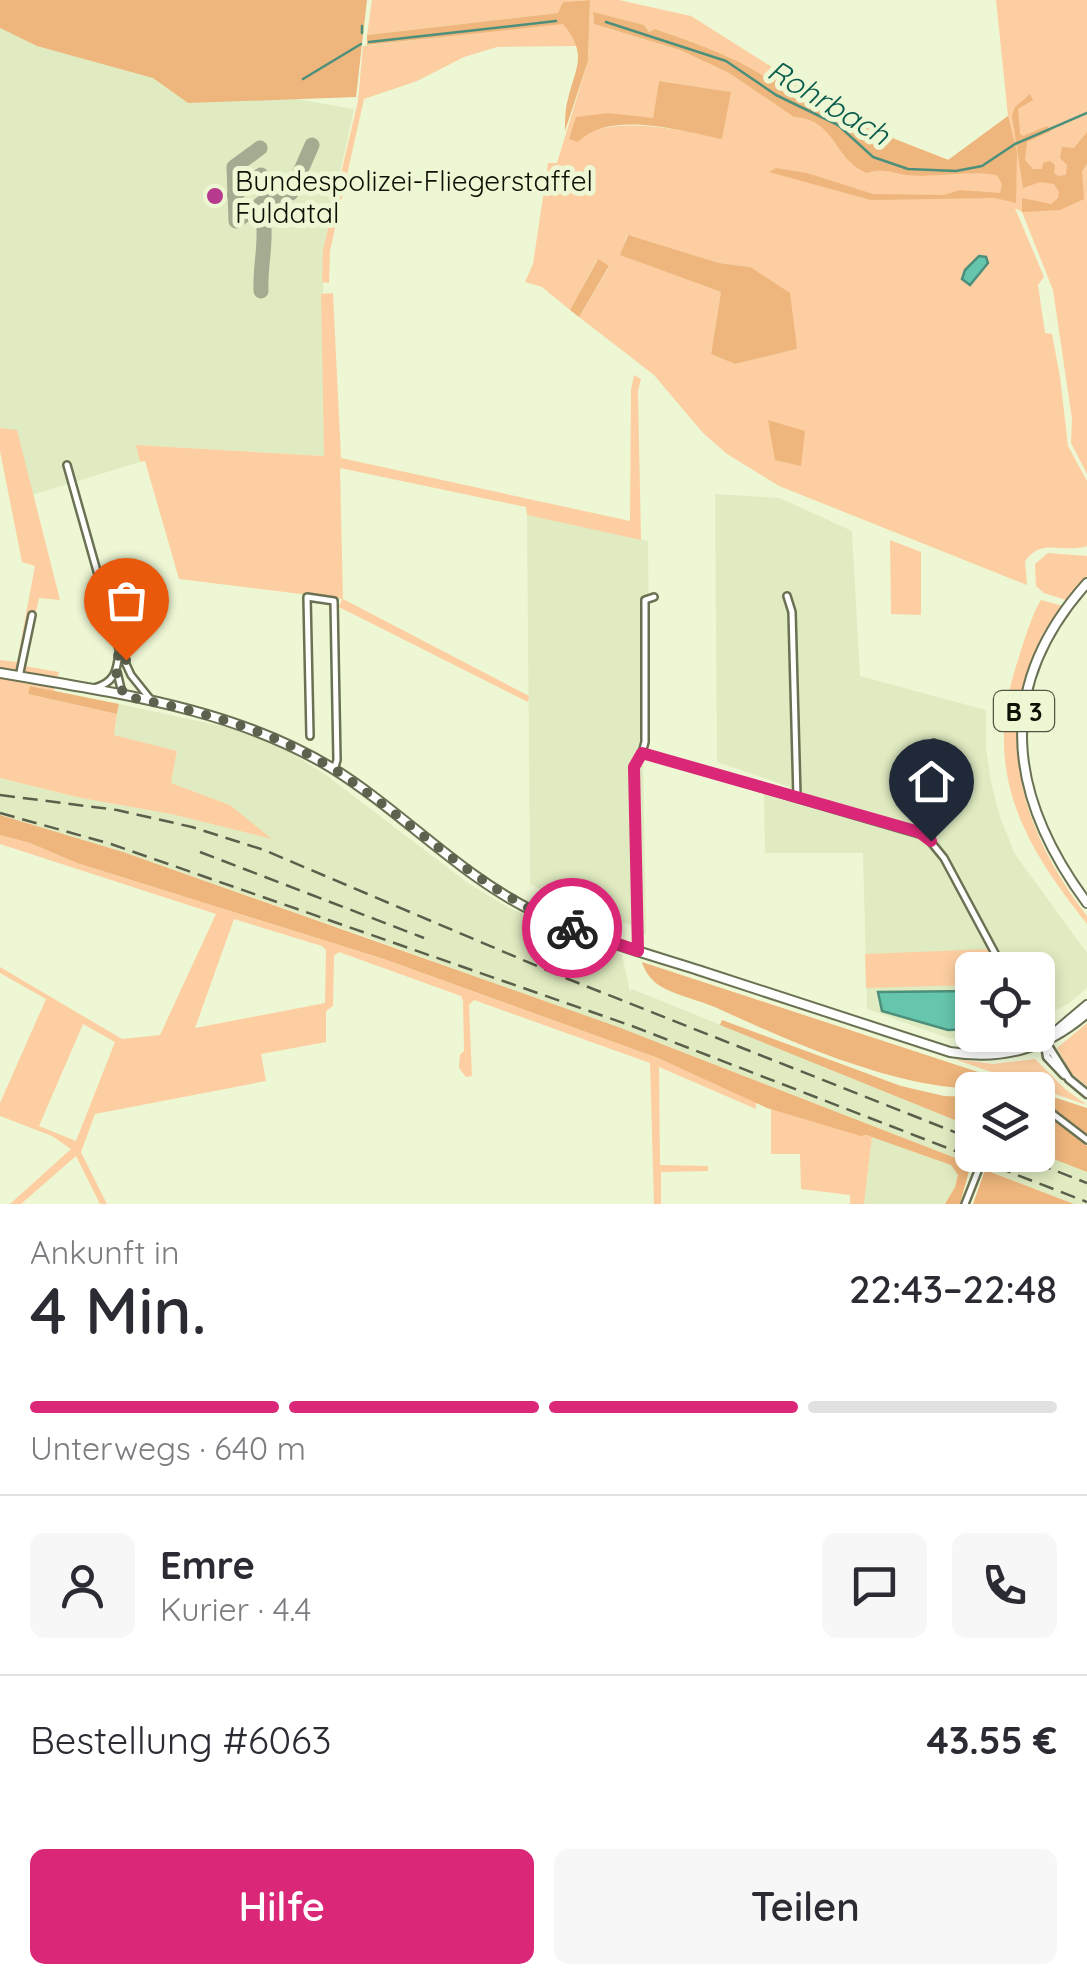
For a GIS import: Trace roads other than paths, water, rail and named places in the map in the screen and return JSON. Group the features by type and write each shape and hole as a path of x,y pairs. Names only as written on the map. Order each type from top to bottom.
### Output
{"main road":[{"name":"B 3","path":"1087,583 1065,608 1037,659 1022,736 1026,778 1036,816 1052,852 1087,903"},
{"path":"0,673 232,721 334,770 494,890 567,926 950,1052 981,1056 1014,1052"},
{"path":"1055,1032 1087,1005"},
{"path":"1055,1037 1087,1013"}],"street":[{"path":"67,466 119,650 153,702"},
{"path":"786,596 792,612 796,797"},
{"path":"638,951 634,767 646,742 645,600 654,597"},
{"path":"310,736 306,598 334,600 334,770"},
{"path":"19,676 32,615"},
{"path":"119,650 116,672 124,696"},
{"path":"88,690 109,682 116,672"},
{"path":"124,696 132,674"},
{"path":"931,841 934,744"},
{"path":"642,753 919,832 944,858 994,952"},
{"path":"1052,1052 1070,1079 1087,1094"},
{"path":"1055,1116 1087,1140"},
{"path":"965,1204 978,1172"}],"water":[{"path":"979,256 986,257 988,263 970,285 962,279"},
{"path":"955,991 955,1030 882,1011 878,992"}],"waterway":[{"path":"369,42 556,21"},
{"name":"Rohrbach","path":"606,22 726,61 776,95 838,125 873,157 908,169 956,171 982,166 1015,144 1087,113"},
{"path":"362,26 362,33"},
{"path":"303,79 361,44"}],"railway":[{"path":"0,795 117,810 192,827 264,850 563,977 955,1132"},
{"path":"0,813 111,844 632,1026 1087,1202"},
{"path":"200,852 424,938"},
{"path":"1055,1171 1087,1183"}],"place":[{"name":"Bundespolizei-Fliegerstaffel Fuldatal","path":"215,196"}]}
